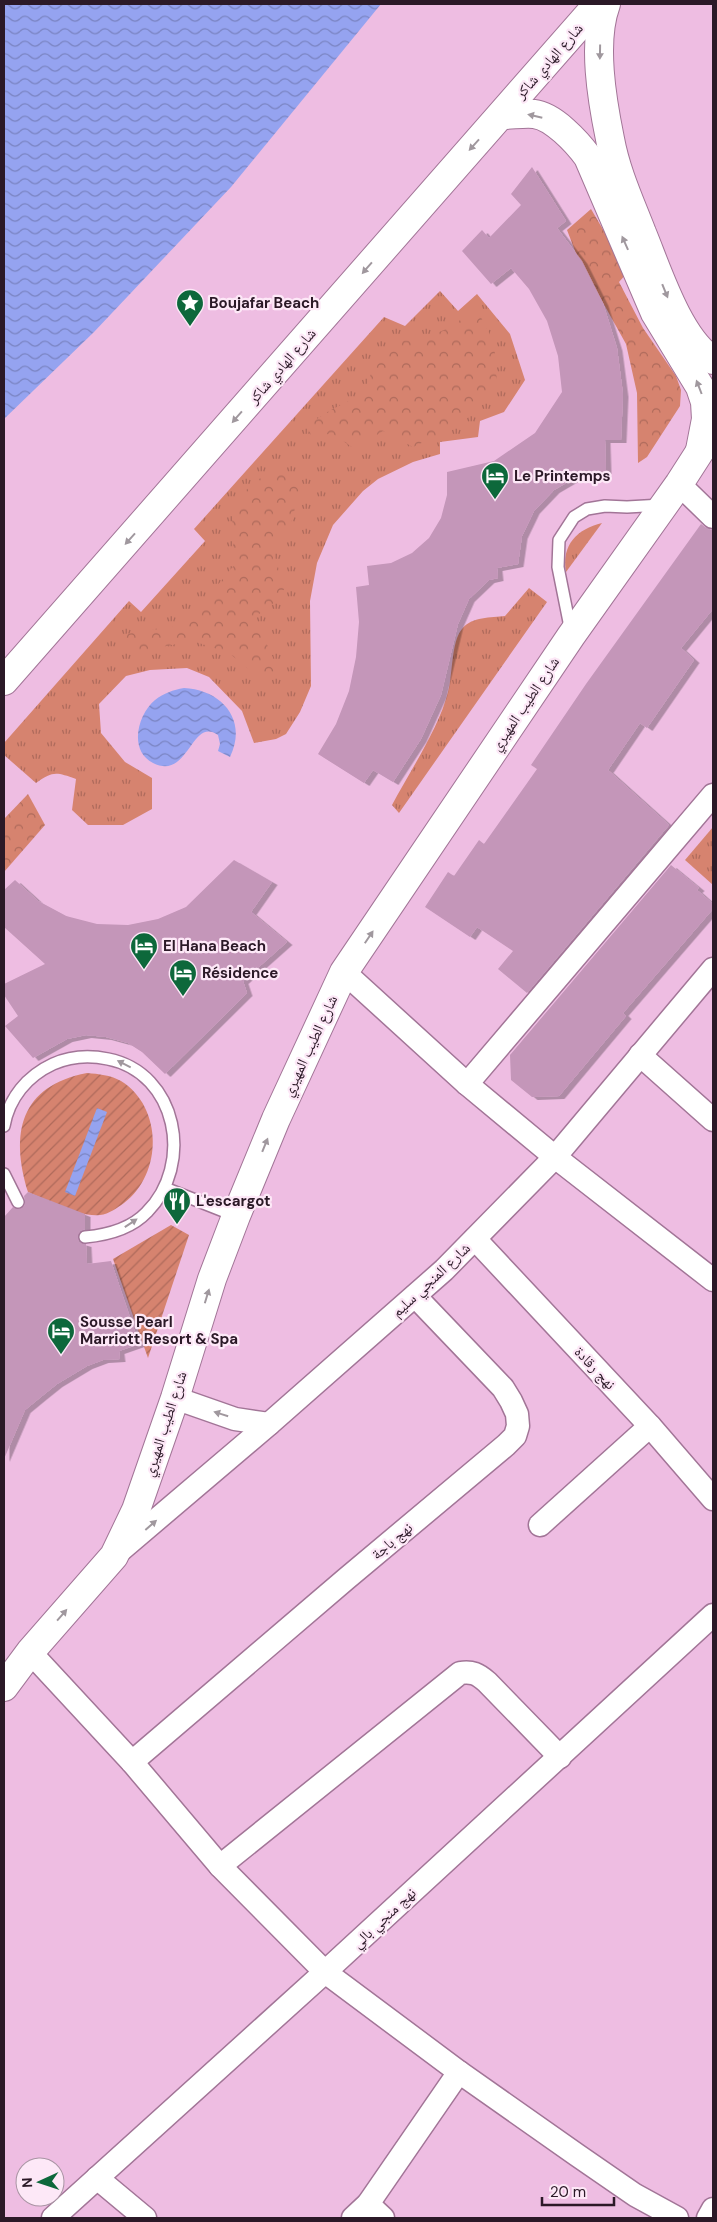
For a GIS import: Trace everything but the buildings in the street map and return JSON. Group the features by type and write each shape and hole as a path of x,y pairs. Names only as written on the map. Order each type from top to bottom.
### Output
{"main road":[{"name":"شارع الهادي شاكر","path":"4,681 598,4"},
{"path":"606,4 600,30 600,62 610,140 621,180 670,301 699,348 705,356 713,360"},
{"path":"502,115 535,114 553,123 575,140 588,157 655,313 700,387 705,402 707,441"},
{"name":"شارع الطيب المهيري","path":"4,1687 30,1652 114,1556 136,1510 175,1398 212,1279 236,1216 276,1119 344,972 571,636 707,441"},
{"path":"4,1664 30,1652"}],"street":[{"path":"671,494 713,517"},
{"path":"467,1084 713,795"},
{"name":"شارع المنجي سليم","path":"114,1556 415,1296 475,1239 555,1157 713,969"},
{"path":"344,972 467,1084 555,1157 713,1280"},
{"path":"640,1055 713,1120"},
{"name":"نهج رقادة","path":"475,1239 650,1426 713,1499"},
{"name":"نهج باجة","path":"132,1762 346,1579 506,1446 515,1436 518,1426 517,1414 503,1388 415,1296"},
{"path":"175,1398 236,1419 269,1424"},
{"path":"540,1525 650,1426"},
{"name":"نهج منجي بالي","path":"53,2218 325,1972 713,1615"},
{"path":"30,1652 132,1762 220,1866 325,1972 459,2072 628,2190 677,2218"},
{"path":"220,1866 460,1673 470,1671 479,1675 560,1757"},
{"path":"368,2214 459,2072"},
{"path":"97,2178 145,2218"},
{"path":"708,2218 713,2209"}],"lane":[{"path":"571,636 558,567 559,540 574,517 587,509 605,506 627,507 671,494"},
{"path":"4,1126 6,1112 20,1088 40,1070 65,1058 92,1056 119,1061 143,1074 161,1095 172,1120 175,1147 170,1174 165,1188 147,1213 123,1229 101,1236 85,1237"},
{"path":"4,1174 18,1202"},
{"path":"165,1188 236,1216"}],"green space":[{"path":"591,209 628,272 619,282 643,328 676,376 681,390 680,406 647,457 638,463 637,393 626,344 577,256 567,230"},
{"path":"440,291 458,311 477,294 510,334 525,380 504,412 480,421 478,437 440,442 440,454 413,462 378,479 363,491 333,525 317,563 310,601 311,686 300,712 286,734 276,739 254,743 242,711 209,677 187,668 150,670 126,676 99,704 101,733 125,762 152,778 152,809 123,825 88,825 72,810 76,779 55,774 47,776 36,783 4,755 4,743 129,601 141,612 205,541 194,529 384,317 405,326"},
{"path":"477,310 494,342 497,383 479,407 460,425 413,447 383,431 355,449 331,433 313,439 306,426 329,411 364,393 374,365 391,340 417,341 444,330"},
{"path":"269,471 294,472 300,488 290,528 272,549 285,588 272,605 252,619 265,640 281,676 258,677 229,653 193,641 140,651 125,646 126,634 185,625 235,564 232,517 247,489"},
{"path":"602,523 566,572 566,554 573,540 585,529"},
{"path":"529,588 547,602 399,813 392,805 431,735 444,706 450,685 454,650 458,635 471,622 482,618 505,616"},
{"path":"28,794 45,825 4,872 4,819"},
{"path":"713,827 713,885 685,860"},
{"path":"87,1073 117,1079 135,1093 145,1107 151,1123 153,1141 151,1159 146,1175 137,1190 119,1207 100,1215 82,1214 28,1192 20,1150 21,1132 26,1115 34,1101 47,1089 64,1079"},
{"path":"171,1225 189,1235 148,1358 113,1259"}],"water":[{"path":"4,4 381,4 231,187 94,332 4,419"},
{"path":"184,688 210,694 228,709 236,731 235,743 230,757 218,751 220,744 218,735 209,731 195,740 175,764 165,766 153,763 140,750 138,732 140,723 149,706 169,692"},
{"path":"97,1108 107,1112 75,1196 65,1192"}],"place":[{"name":"Boujafar Beach","path":"190,327"},
{"name":"Le Printemps","path":"495,500"},
{"name":"El Hana Beach","path":"144,970"},
{"name":"Résidence","path":"183,997"},
{"name":"L'escargot","path":"177,1225"},
{"name":"Sousse Pearl Marriott Resort & Spa","path":"61,1355"}]}
